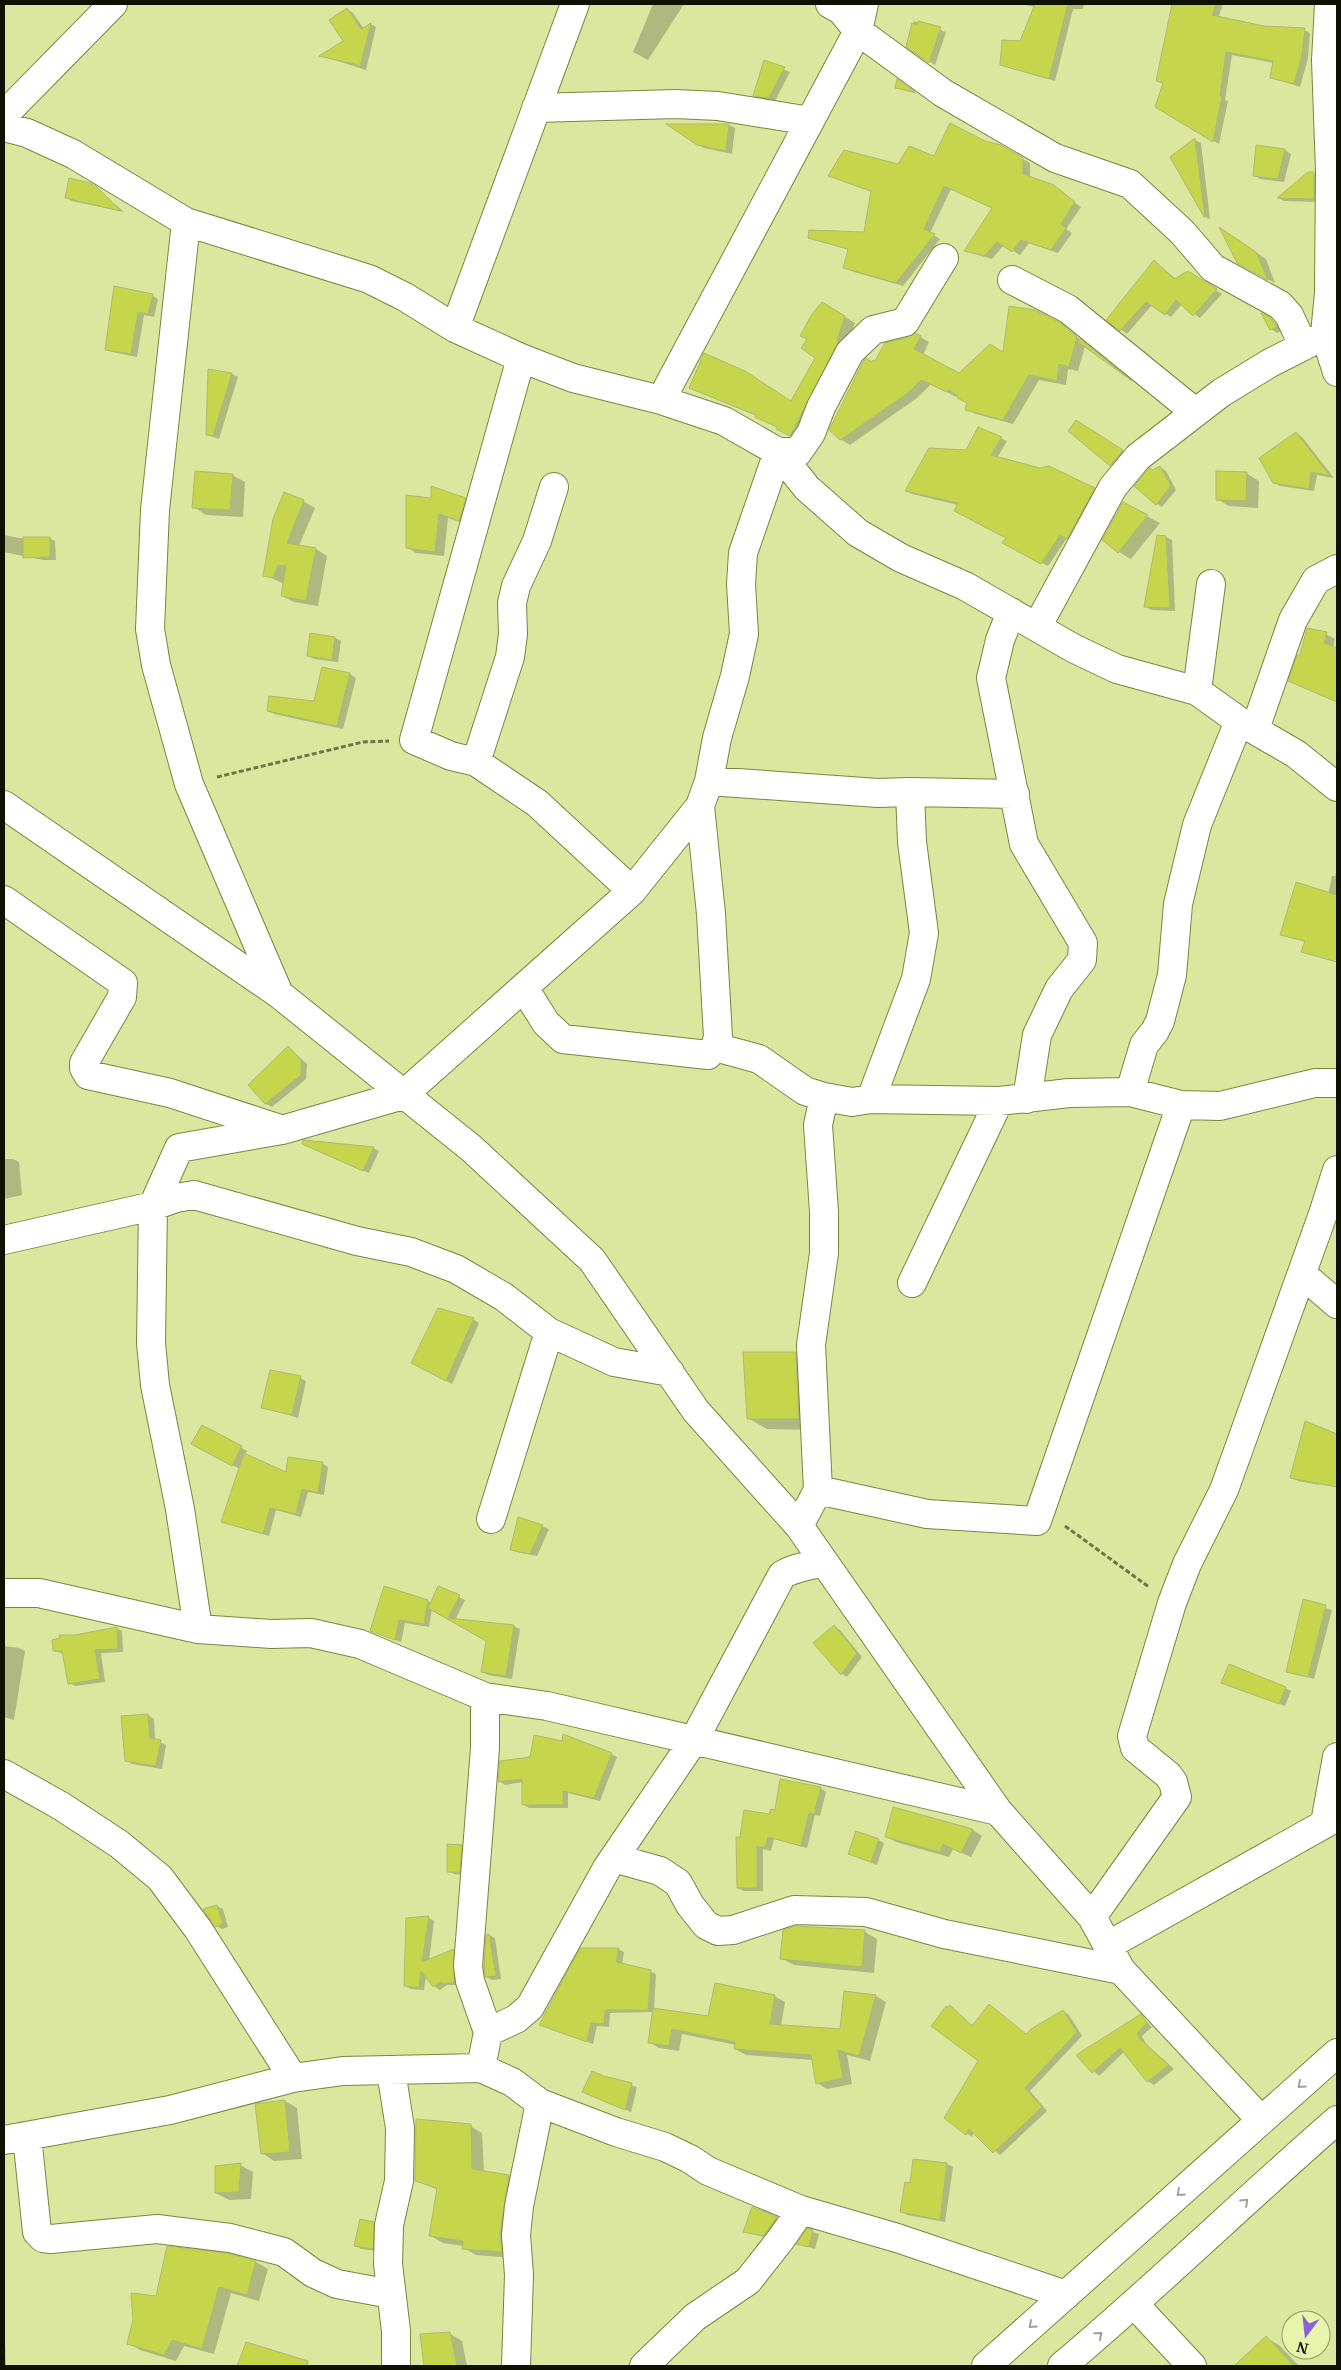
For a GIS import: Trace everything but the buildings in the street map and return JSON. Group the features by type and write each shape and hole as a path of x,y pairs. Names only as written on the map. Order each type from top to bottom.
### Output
{"street":[{"path":"4,115 113,4"},
{"path":"455,328 575,4"},
{"path":"830,4 840,10 858,31 943,93 1055,158 1130,184 1182,232 1213,268 1280,305 1289,315 1322,336"},
{"path":"660,400 858,31 864,4"},
{"path":"1329,4 1326,60 1330,171 1329,293 1322,336 1337,372"},
{"path":"536,108 701,106 810,121"},
{"path":"4,126 27,133 73,154 186,222 369,279 405,297 455,328 521,358 573,378 660,400 724,421 778,452 807,488 858,533 901,558 965,586 1073,648 1117,669 1197,691 1247,725 1296,754 1337,787"},
{"path":"186,222 155,510 150,629 156,665 189,784 279,994"},
{"path":"778,452 798,452 811,433 821,407 850,352 873,330 905,322 944,258"},
{"path":"1012,280 1068,309 1195,412"},
{"path":"1037,626 1113,487 1138,457 1221,393 1322,336"},
{"path":"521,358 414,740 451,756 476,762 538,803 632,891"},
{"path":"524,988 546,1023 563,1038 708,1055 715,1047 718,1037 704,794 744,634 741,584 743,553 778,452"},
{"path":"476,762 510,657 513,634 512,603 516,586 537,541 554,486"},
{"path":"1130,1092 1144,1045 1155,1032 1160,1021 1172,975 1178,904 1197,825 1247,725 1293,620 1316,580 1337,569"},
{"path":"1197,691 1211,584"},
{"path":"1012,612 1000,640 991,678 1024,844 1083,943 1082,960 1059,990 1037,1035 1027,1099"},
{"path":"704,794 910,792 1015,794"},
{"path":"871,1099 916,979 924,933 912,842 910,792"},
{"path":"198,1629 180,1509 155,1385 151,1343 150,1297 153,1206 179,1148 282,1130 403,1094 632,891 704,794"},
{"path":"4,805 279,994 471,1148 592,1260 696,1411 799,1526 998,1812 1092,1917 1106,1946 1121,1970 1261,2120"},
{"path":"4,900 123,983 122,997 84,1062 84,1068 88,1075 170,1093 282,1130"},
{"path":"715,1047 760,1059 805,1091 824,1097 852,1102 871,1099 999,1101 1069,1093 1130,1092 1181,1105 1220,1106 1315,1083 1337,1083"},
{"path":"799,1526 818,1490 811,1345 824,1252 824,1212 818,1125 824,1097"},
{"path":"912,1283 999,1101"},
{"path":"818,1490 927,1514 1037,1521 1181,1105"},
{"path":"1092,1917 1176,1797 1173,1782 1168,1775 1135,1748 1132,1736 1172,1603 1188,1564 1224,1490 1302,1274 1337,1170"},
{"path":"4,1240 194,1195 356,1241 412,1252 456,1269 504,1297 549,1332 614,1362 670,1372"},
{"path":"1302,1274 1337,1304"},
{"path":"491,1519 549,1332"},
{"path":"488,2032 516,2019 530,2007 614,1858 694,1740 782,1574 793,1568 824,1562"},
{"path":"4,1593 39,1593 198,1629 271,1634 311,1633 360,1644 486,1697 547,1706 998,1812"},
{"path":"481,2068 488,2032 470,1981 468,1966 485,1748 486,1697"},
{"path":"1106,1946 1331,1820 1337,1757"},
{"path":"4,1774 61,1806 119,1844 160,1878 198,1929 293,2078"},
{"path":"614,1858 660,1871 678,1883 690,1905 706,1925 718,1930 732,1930 794,1910 866,1912 944,1934 1121,1970"},
{"path":"986,2366 1337,2053"},
{"path":"392,2294 338,2284 313,2273 284,2252 230,2238 157,2229 43,2238 37,2232 15,2138 170,2110 293,2078 342,2071 481,2068 512,2082 540,2103 616,2132 665,2147 690,2159 708,2171 801,2210 897,2238 1066,2295"},
{"path":"391,2071 400,2128 399,2181 389,2225 388,2264 396,2331 396,2366"},
{"path":"516,2366 519,2275 516,2235 519,2206 540,2103"},
{"path":"1062,2366 1135,2305 1268,2180 1337,2120"},
{"path":"644,2366 694,2317 748,2281 782,2239 801,2210"},
{"path":"1135,2305 1192,2366"}],"path":[{"path":"189,784 363,742 414,740"},
{"path":"1037,1521 1062,1524 1172,1603"}]}
